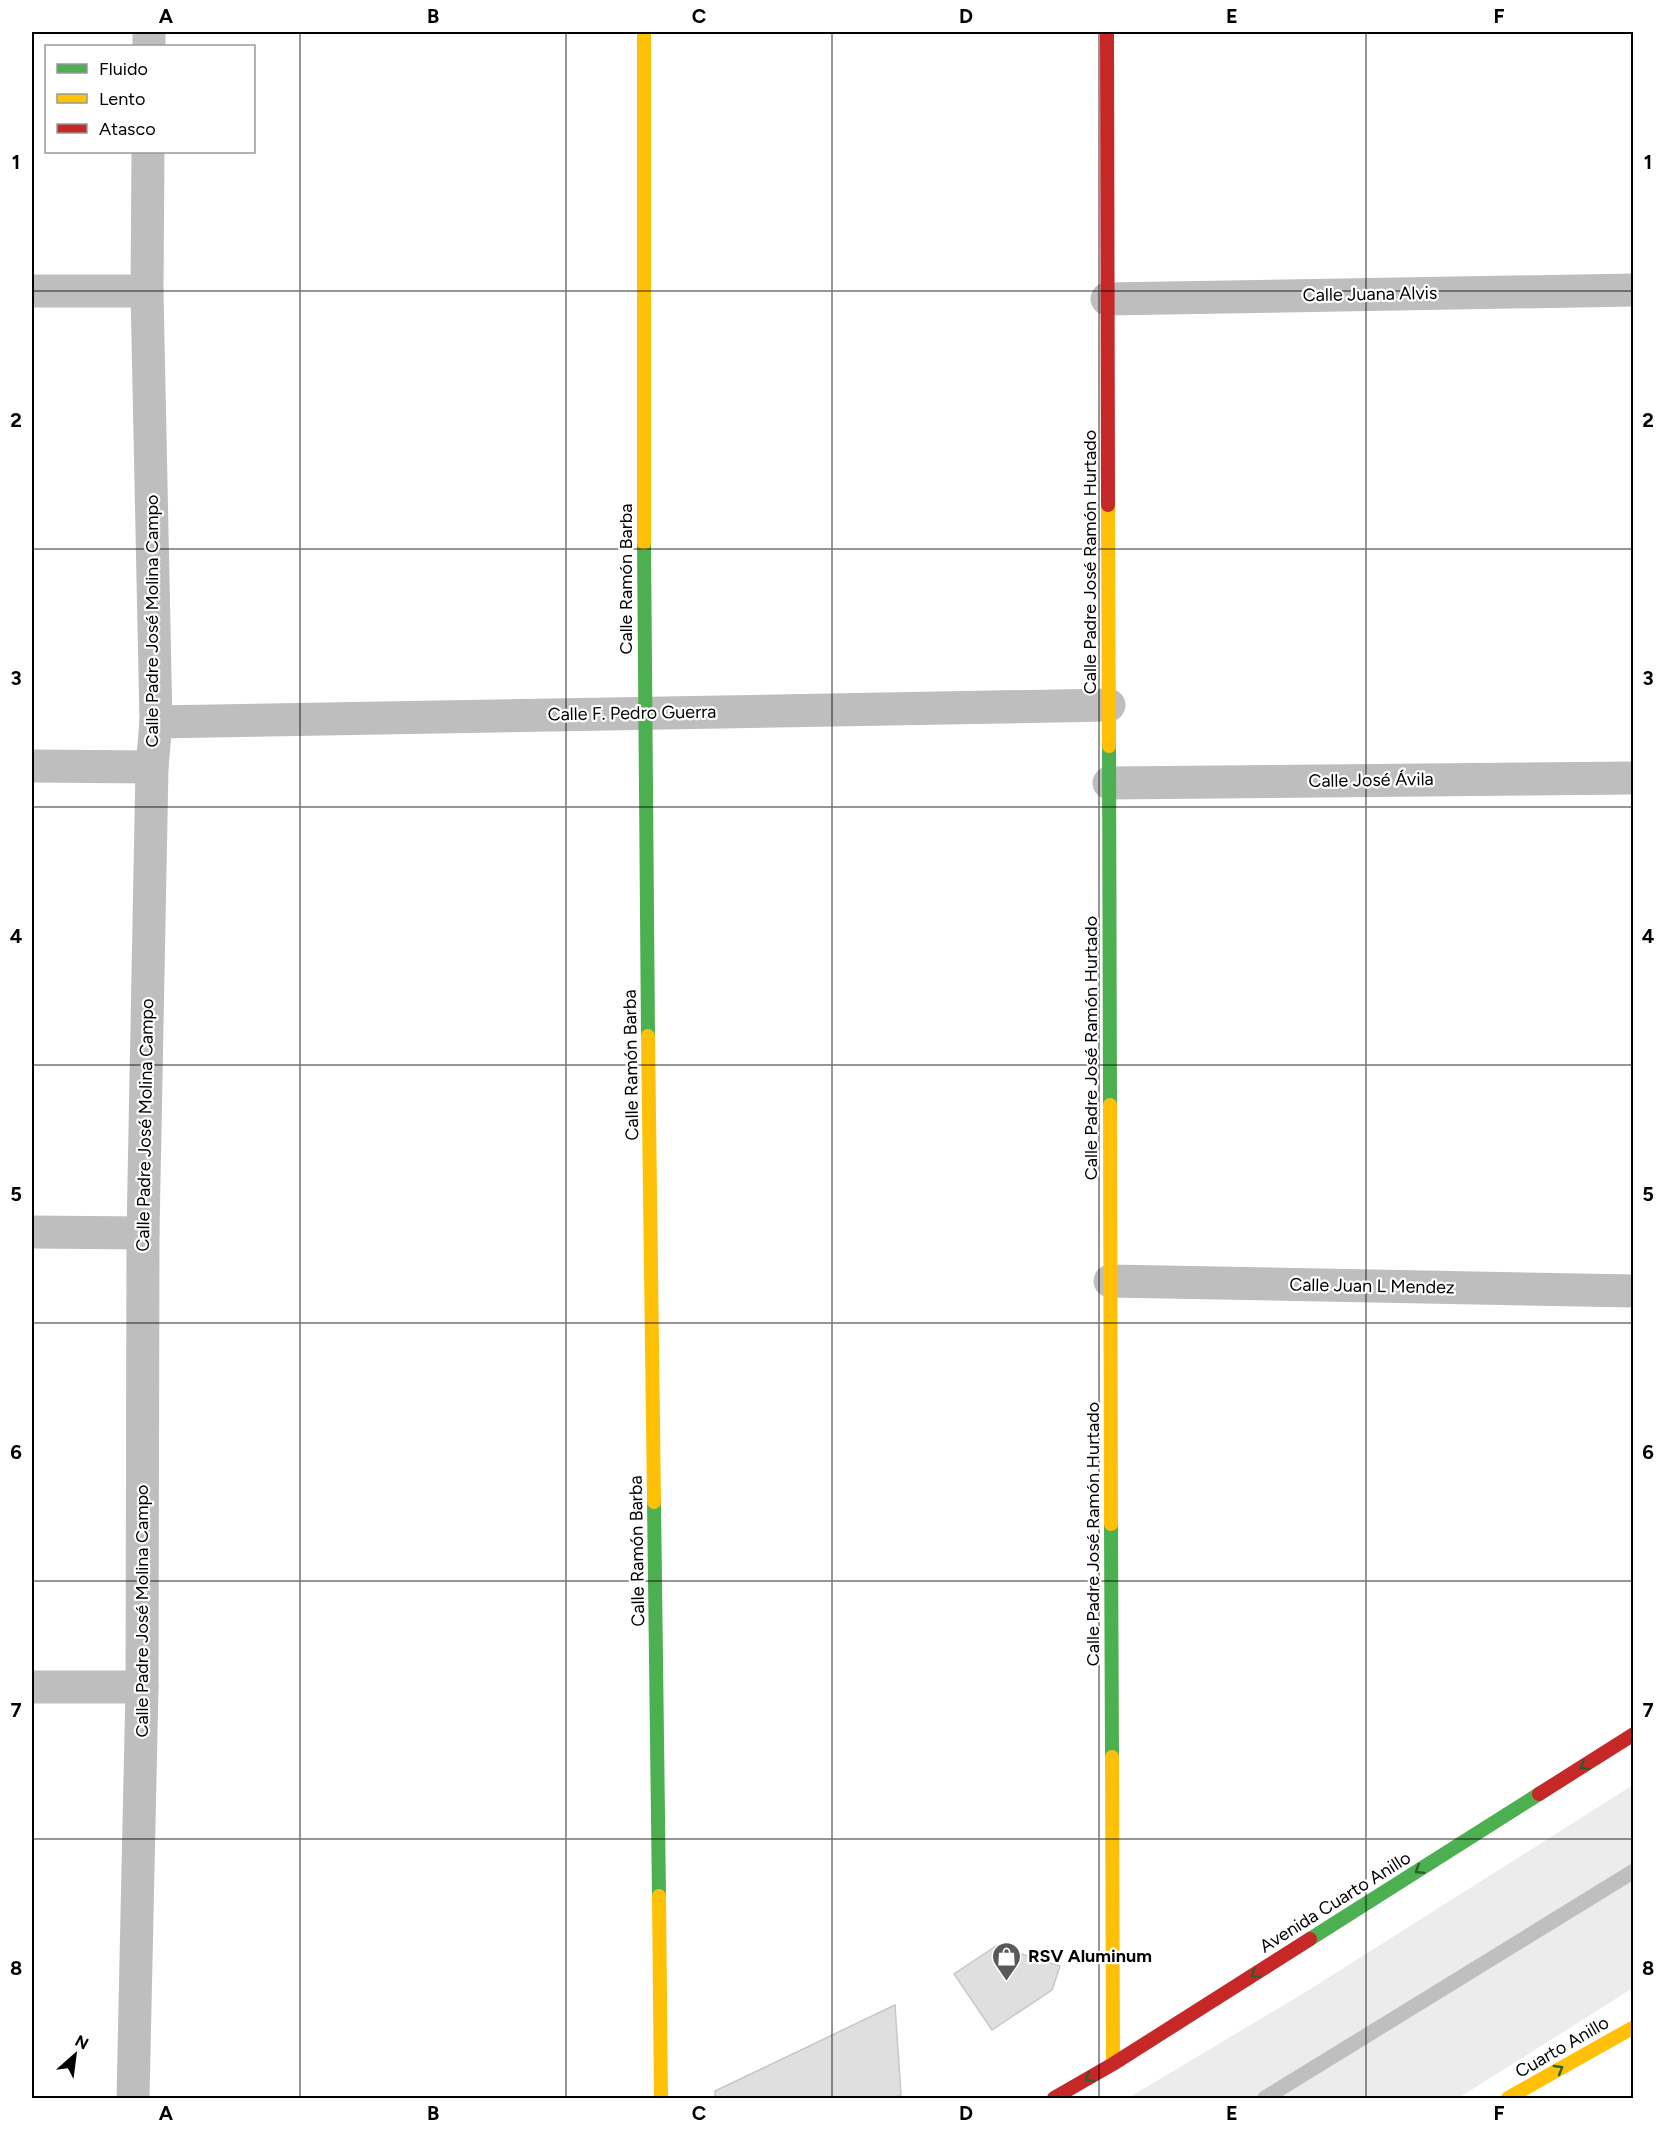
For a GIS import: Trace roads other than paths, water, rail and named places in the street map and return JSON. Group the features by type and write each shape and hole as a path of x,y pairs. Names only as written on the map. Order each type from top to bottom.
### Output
{"main road":[{"name":"Calle Ramón Barba","path":"644,32 644,712 661,2098"},
{"name":"Calle Padre José Ramón Hurtado","path":"1107,32 1113,2064"},
{"name":"Avenida Cuarto Anillo","path":"1054,2098 1113,2064 1634,1734"},
{"name":"Cuarto Anillo","path":"1508,2098 1634,2027"}],"street":[{"name":"Calle Padre José Molina Campo","path":"133,2098 142,1688 143,1233 152,766 156,722 147,291 148,153"},
{"name":"Calle Juana Alvis","path":"1107,299 1634,290"},
{"path":"32,291 147,291"},
{"name":"Calle F. Pedro Guerra","path":"156,722 1109,705"},
{"path":"32,766 152,766"},
{"name":"Calle José Ávila","path":"1109,783 1634,778"},
{"path":"32,1232 143,1233"},
{"name":"Calle Juan L Mendez","path":"1110,1281 1634,1291"},
{"path":"32,1687 142,1688"}],"waterway":[{"path":"1265,2098 1634,1871"}],"place":[{"name":"RSV Aluminum","path":"1007,1982"}]}
